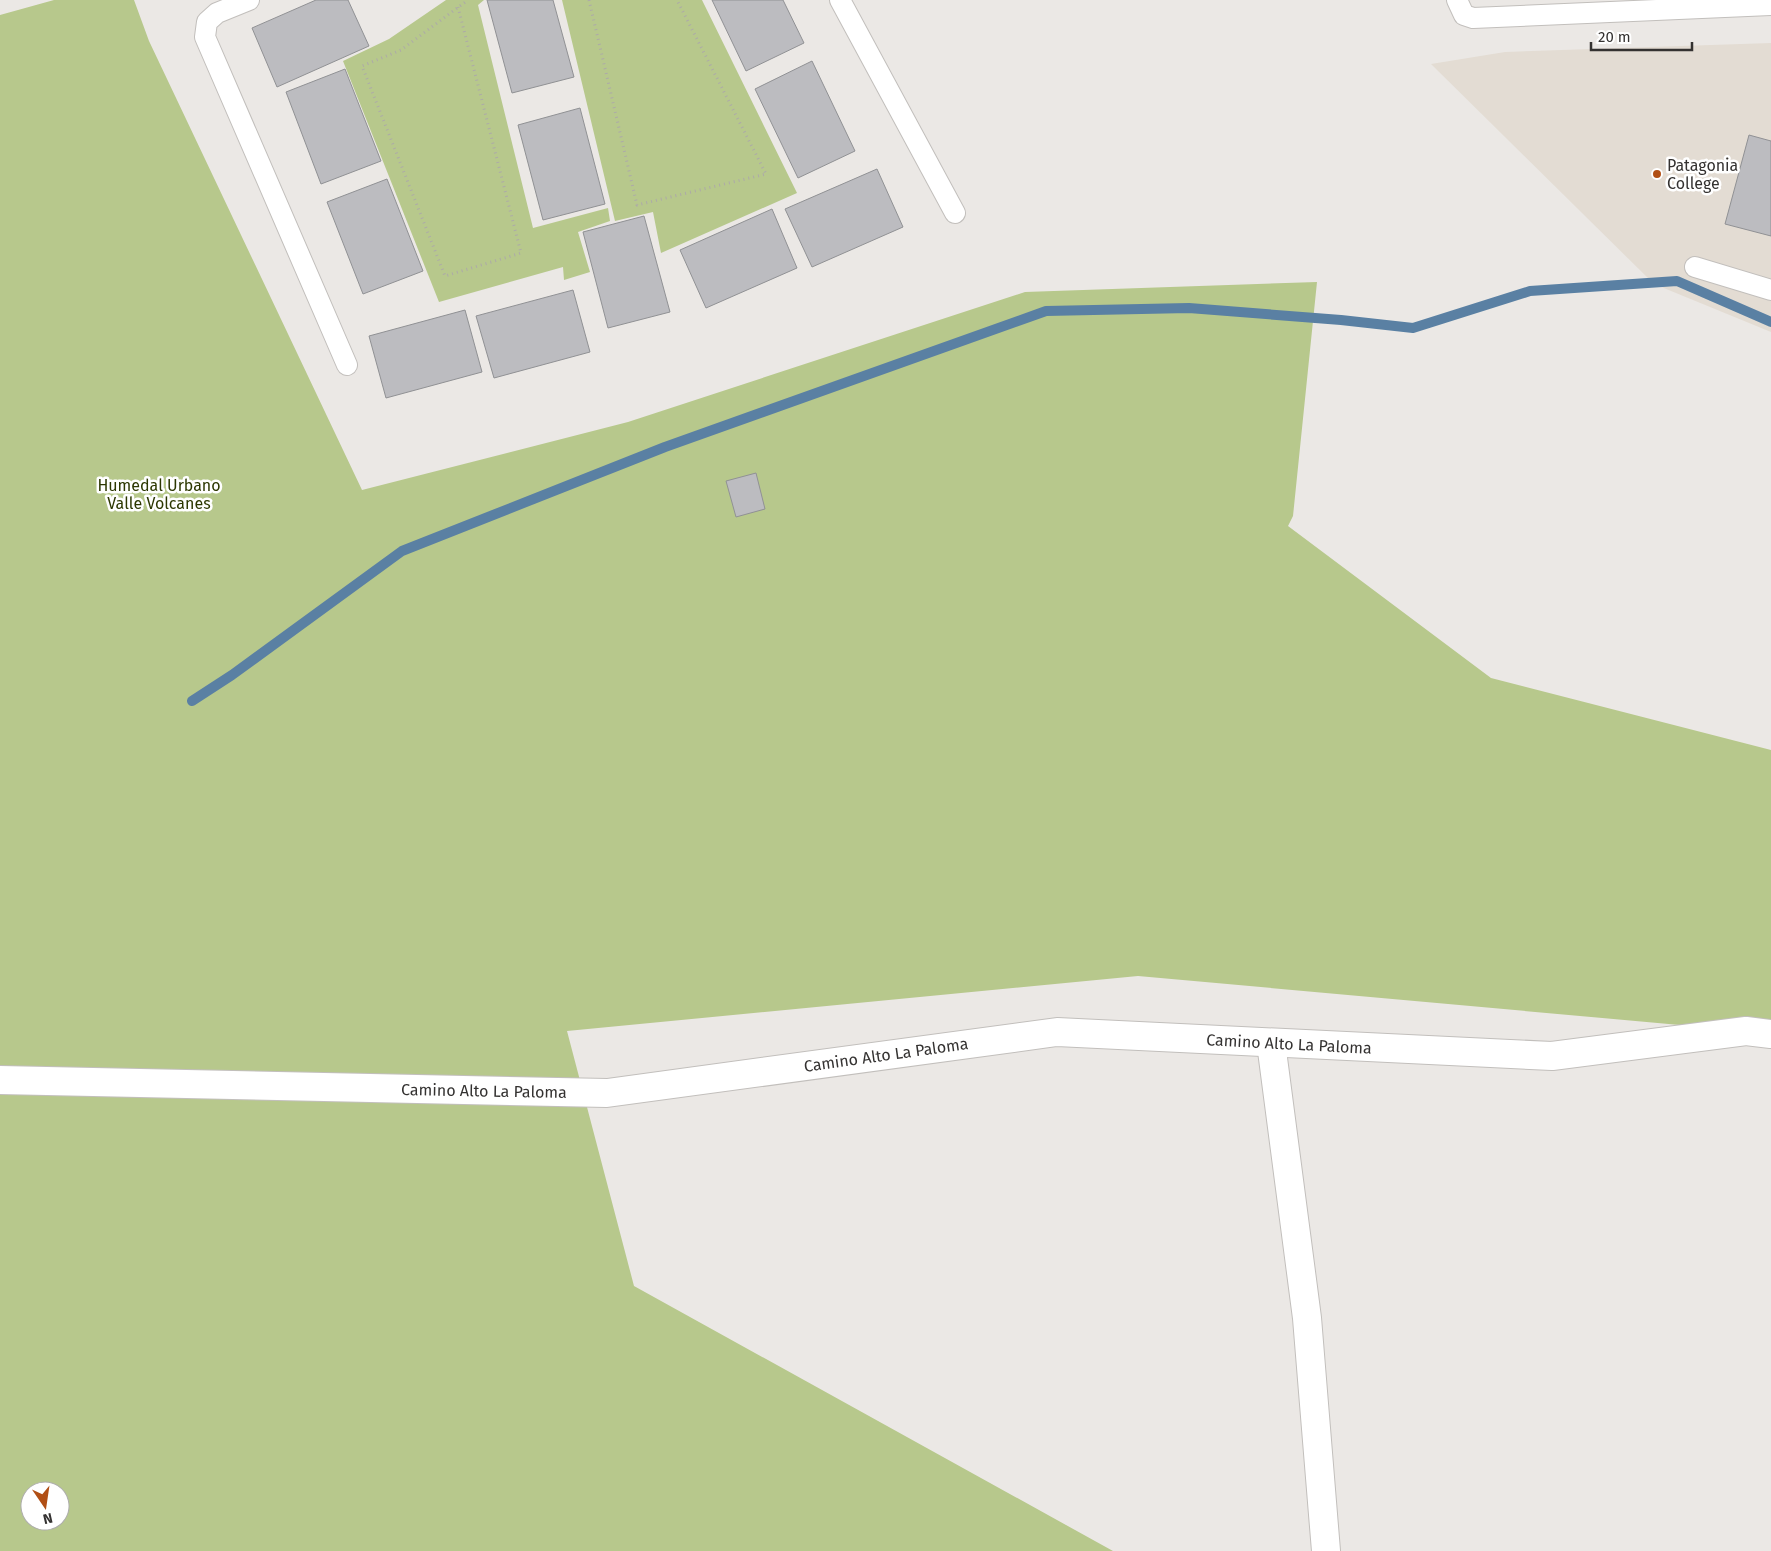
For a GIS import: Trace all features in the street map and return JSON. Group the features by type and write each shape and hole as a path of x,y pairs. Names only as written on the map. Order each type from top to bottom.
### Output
{"street":[{"name":"Camino Alto La Paloma","path":"0,1080 606,1093 1057,1032 1552,1056 1746,1031 1771,1034"},
{"path":"1271,1043 1307,1318 1326,1551"}],"lane":[{"path":"249,0 217,14 207,22 205,37 347,365"},
{"path":"840,0 955,213"},
{"path":"1457,0 1464,15 1473,18 1771,5"},
{"path":"1695,267 1771,290"}],"path":[{"path":"458,7 521,253 445,276 362,66 401,50 458,7 468,0"},
{"path":"590,0 637,205 766,174 677,0"}],"shaded area":[{"name":"Patagonia College","path":"1771,43 1771,332 1654,284 1431,64 1505,52"}],"green space":[{"name":"Humedal Urbano Valle Volcanes","path":"54,0 134,0 149,41 362,490 628,422 1025,292 1317,282 1293,516 1288,526 1491,678 1771,750 1771,1031 1746,1031 1138,976 567,1031 634,1286 1113,1551 0,1551 0,15"},
{"path":"446,0 484,0 478,5 533,228 608,208 610,221 578,232 590,272 564,280 563,267 439,302 343,61 389,39"},
{"path":"562,0 702,0 797,193 661,253 653,212 615,221"}],"building":[{"path":"316,0 348,0 369,46 277,87 252,28"},
{"path":"487,0 553,0 574,77 512,93"},
{"path":"712,0 783,0 804,43 746,71"},
{"path":"812,61 855,151 798,178 755,89"},
{"path":"345,69 381,161 321,184 286,92"},
{"path":"580,108 605,204 543,220 518,125"},
{"path":"1749,135 1771,141 1771,236 1725,224"},
{"path":"877,169 903,227 812,267 785,209"},
{"path":"387,179 423,271 363,294 327,202"},
{"path":"772,209 797,268 706,308 680,250"},
{"path":"644,216 670,312 608,328 583,232"},
{"path":"573,290 590,352 494,378 476,316"},
{"path":"465,310 482,372 386,398 369,336"},
{"path":"756,473 765,509 736,517 726,481"}],"waterway":[{"path":"192,701 232,675 402,551 665,447 1046,311 1189,308 1341,320 1413,328 1530,291 1677,281 1771,322"}],"place":[{"name":"Patagonia College","path":"1657,174"}]}
